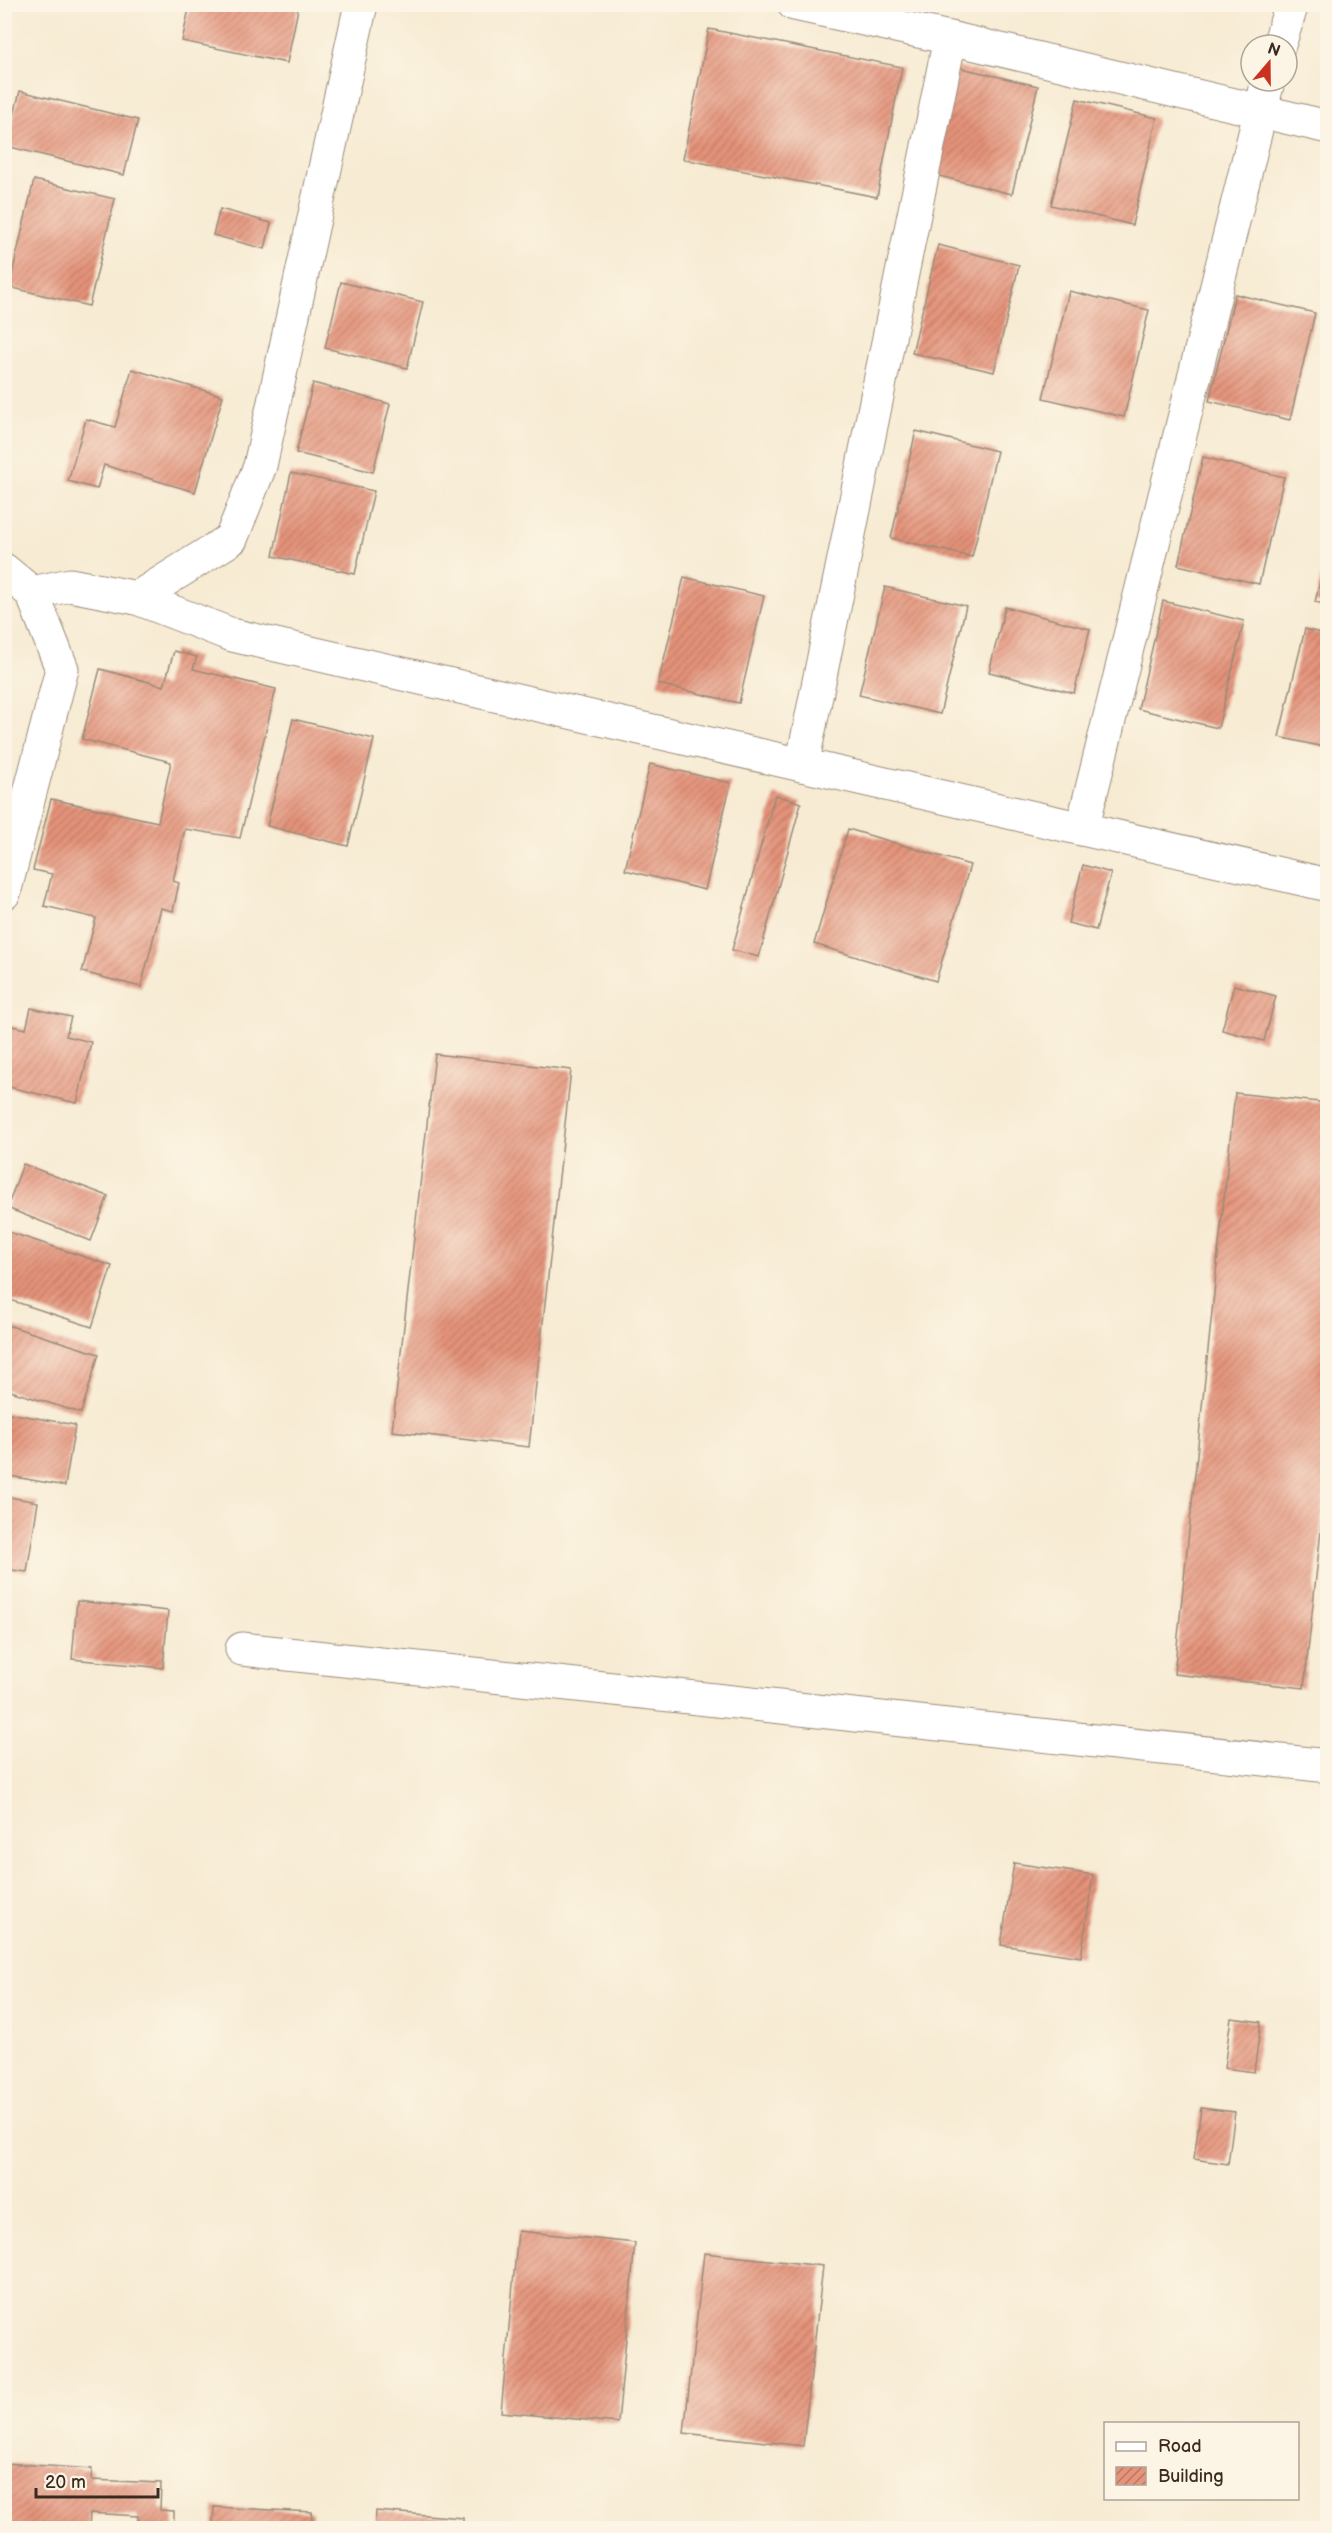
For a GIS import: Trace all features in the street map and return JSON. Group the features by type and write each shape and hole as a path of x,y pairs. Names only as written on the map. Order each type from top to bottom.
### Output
{"street":[{"path":"137,598 231,539 260,466 361,4"},
{"path":"794,4 950,38 1264,96 1328,127"},
{"path":"1283,33 1292,4"},
{"path":"802,765 950,38"},
{"path":"1082,828 1264,96"},
{"path":"4,570 32,593 63,669 4,893"},
{"path":"32,593 70,585 137,598 232,635 1328,885"},
{"path":"242,1649 1328,1766"}],"building":[{"path":"190,4 299,4 287,63 182,41"},
{"path":"709,29 902,67 877,197 683,159"},
{"path":"957,67 1038,86 1012,194 931,174"},
{"path":"20,91 138,120 124,175 6,146"},
{"path":"1077,99 1157,118 1132,225 1051,205"},
{"path":"34,180 115,199 89,306 9,287"},
{"path":"220,209 271,223 265,249 213,235"},
{"path":"938,245 1019,265 994,372 912,353"},
{"path":"341,282 423,302 407,368 325,348"},
{"path":"1069,291 1149,310 1124,417 1043,398"},
{"path":"1235,294 1315,313 1290,420 1209,401"},
{"path":"132,369 223,396 195,492 104,465 97,489 68,481 86,419 115,427"},
{"path":"313,383 390,404 373,472 296,453"},
{"path":"916,431 997,451 972,557 891,538"},
{"path":"1203,457 1284,477 1259,584 1178,565"},
{"path":"291,473 374,491 355,574 273,556"},
{"path":"1328,553 1328,605 1315,602"},
{"path":"684,577 764,596 739,703 658,684"},
{"path":"885,587 966,606 940,714 859,695"},
{"path":"1163,601 1244,621 1218,728 1138,709"},
{"path":"1005,607 1090,629 1074,693 989,672"},
{"path":"1305,629 1328,635 1328,748 1279,737"},
{"path":"174,651 197,657 193,669 276,689 240,838 185,829 173,881 179,883 173,911 161,908 141,987 82,972 96,918 44,906 52,874 33,870 51,799 158,822 171,762 82,739 100,669 164,686"},
{"path":"293,719 374,739 348,846 267,826"},
{"path":"650,764 731,783 705,890 625,870"},
{"path":"775,795 801,803 759,957 732,950"},
{"path":"848,829 970,865 936,981 814,944"},
{"path":"1083,865 1111,873 1096,930 1068,923"},
{"path":"1234,985 1276,996 1264,1041 1222,1030"},
{"path":"31,1008 71,1017 66,1036 91,1042 77,1103 4,1086 4,1024 26,1029"},
{"path":"435,1054 571,1070 529,1447 392,1431"},
{"path":"1235,1093 1328,1103 1328,1465 1304,1688 1174,1674"},
{"path":"23,1164 108,1196 91,1241 7,1208"},
{"path":"6,1231 112,1266 92,1327 4,1298"},
{"path":"4,1324 99,1354 81,1413 4,1389"},
{"path":"4,1412 75,1425 65,1486 4,1475"},
{"path":"4,1496 38,1502 27,1572 4,1569"},
{"path":"77,1601 168,1611 163,1668 72,1659"},
{"path":"1014,1863 1093,1875 1081,1957 1001,1945"},
{"path":"1231,2018 1261,2022 1254,2072 1224,2068"},
{"path":"1201,2108 1235,2112 1228,2164 1194,2159"},
{"path":"518,2231 635,2243 618,2423 501,2412"},
{"path":"704,2253 823,2266 803,2446 684,2433"},
{"path":"4,2463 92,2469 91,2480 161,2483 160,2510 174,2511 174,2528 138,2528 138,2516 90,2513 89,2528 4,2526"},
{"path":"214,2507 312,2512 311,2528 213,2528"},
{"path":"376,2511 463,2518 463,2528 375,2528"}]}
